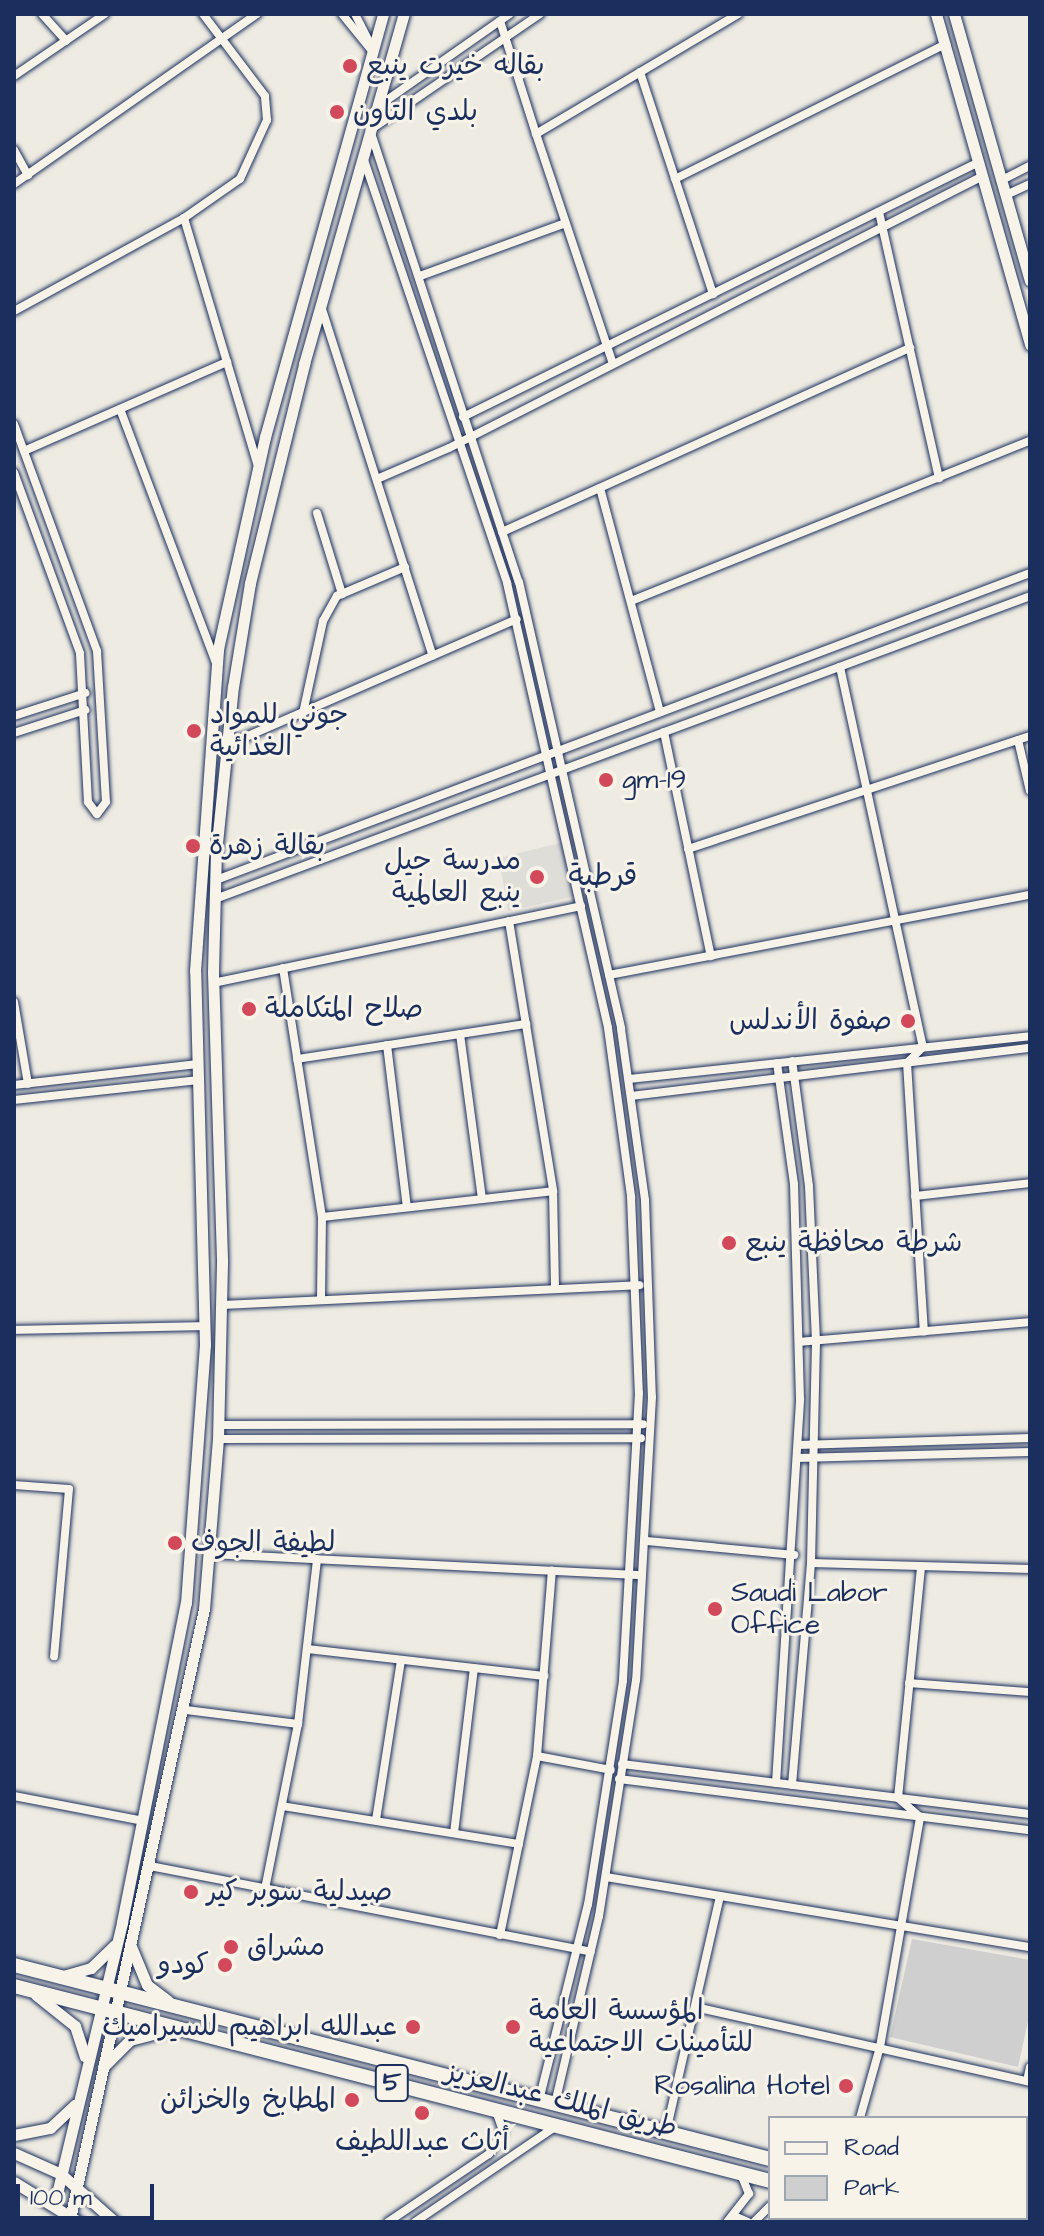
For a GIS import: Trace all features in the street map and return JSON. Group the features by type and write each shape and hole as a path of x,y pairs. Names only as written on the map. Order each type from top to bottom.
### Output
{"highway":[{"name":"طريق الملك عبدالعزيز","path":"14,1965 768,2158"},
{"name":"طريق الملك عبدالعزيز","path":"19,1987 768,2180"}],"street":[{"path":"42,14 66,41"},
{"path":"14,76 105,14"},
{"path":"14,311 184,218 240,179 267,120 265,96 203,14"},
{"path":"14,184 257,14"},
{"path":"342,14 373,52"},
{"path":"355,14 373,52"},
{"path":"112,1991 117,1941 144,1821 186,1603 204,1326 198,1064 199,896 216,665 258,467 383,14"},
{"path":"55,2202 86,2069 130,1944 150,1866 186,1710 210,1554 219,1425 221,1305 213,983 215,899 225,746 250,583 321,303 404,14"},
{"path":"377,107 510,14"},
{"path":"370,130 540,14"},
{"path":"536,134 738,14"},
{"path":"936,14 1030,345"},
{"path":"954,14 1030,280"},
{"path":"500,21 612,361"},
{"path":"675,179 946,44"},
{"path":"640,72 713,294"},
{"path":"370,130 505,531 560,750 629,1079 650,1284 652,1424 647,1541 625,1764 591,1952 555,2103"},
{"path":"14,150 28,175"},
{"path":"363,157 462,437 517,619 608,1028 637,1285 638,1438 632,1575 611,1770 577,1950 539,2100"},
{"path":"456,421 979,162"},
{"path":"1002,180 1030,166"},
{"path":"377,479 449,448 473,431 983,176"},
{"path":"1006,195 1030,184"},
{"path":"879,212 939,478"},
{"path":"184,218 258,467"},
{"path":"420,276 566,223"},
{"path":"321,303 433,656"},
{"path":"494,536 910,348"},
{"path":"24,451 227,362"},
{"path":"120,409 216,665"},
{"path":"14,424 97,651 106,802 97,814 88,802 85,693 66,604 14,473"},
{"path":"631,601 1030,441"},
{"path":"600,488 660,712"},
{"path":"317,513 342,594"},
{"path":"303,713 323,621 342,594 405,567"},
{"path":"216,880 1030,573"},
{"path":"215,899 1030,596"},
{"path":"225,746 517,619"},
{"path":"840,667 923,1047"},
{"path":"14,716 85,693"},
{"path":"14,733 85,710"},
{"path":"664,732 711,956"},
{"path":"688,849 1030,736"},
{"path":"1018,740 1030,791"},
{"path":"609,975 1030,895"},
{"path":"213,983 581,906"},
{"path":"509,921 553,1191 555,1289"},
{"path":"283,968 322,1217 321,1300"},
{"path":"14,1002 28,1084"},
{"path":"297,1059 526,1024"},
{"path":"460,1034 482,1199"},
{"path":"629,1079 1030,1036"},
{"path":"387,1045 407,1207"},
{"path":"923,1047 907,1063 924,1331"},
{"path":"631,1096 1030,1048"},
{"path":"792,1061 809,1186 816,1341 811,1563 792,1785"},
{"path":"776,1783 794,1555 799,1342 794,1184 777,1063"},
{"path":"14,1085 198,1064"},
{"path":"14,1100 199,1080"},
{"path":"915,1196 1030,1183"},
{"path":"322,1217 553,1191"},
{"path":"221,1305 650,1284"},
{"path":"799,1342 1030,1322"},
{"path":"14,1330 204,1326"},
{"path":"219,1425 652,1424"},
{"path":"218,1439 651,1438"},
{"path":"798,1445 1030,1438"},
{"path":"798,1458 1030,1452"},
{"path":"14,1485 69,1489 54,1656"},
{"path":"647,1541 794,1555"},
{"path":"210,1554 645,1576"},
{"path":"265,1889 298,1724 317,1559"},
{"path":"811,1563 1030,1569"},
{"path":"898,1798 921,1566"},
{"path":"500,1935 537,1756 552,1571"},
{"path":"307,1649 544,1676"},
{"path":"376,1820 401,1660"},
{"path":"454,1833 474,1668"},
{"path":"909,1683 1030,1692"},
{"path":"186,1710 298,1724"},
{"path":"537,1756 611,1770 623,1779 1030,1830"},
{"path":"611,1770 625,1764 1030,1814"},
{"path":"14,1796 144,1821"},
{"path":"898,1798 920,1817"},
{"path":"282,1806 519,1844"},
{"path":"861,2116 880,2047 904,1926 920,1817"},
{"path":"150,1866 591,1952"},
{"path":"606,1877 1030,1947"},
{"path":"666,2132 720,1896"},
{"path":"57,1976 91,1968 117,1941"},
{"path":"130,1944 147,1985 182,2010"},
{"path":"19,1987 75,2026 86,2069"},
{"path":"695,2007 1028,2081 1030,2067"},
{"path":"75,2218 76,2184 98,2075 107,2010"},
{"path":"98,2075 130,2040 177,2028"},
{"path":"14,2135 50,2128 78,2102"},
{"path":"388,2222 489,2154 503,2131 496,2110"},
{"path":"415,2222 556,2126"},
{"path":"14,2153 76,2184 115,2222"},
{"path":"741,2173 749,2194 730,2219 748,2222"},
{"path":"14,2182 55,2202 75,2218"}],"shaded area":[{"name":"مدرسة جيل ينبع العالمية","path":"564,842 576,896 508,911 499,858"}],"green space":[{"path":"912,1939 1030,1960 1030,2012 1018,2067 890,2037"}],"place":[{"name":"بقاله خيرت ينبع","path":"350,66"},
{"name":"بلدي التاون","path":"337,112"},
{"name":"جوني للمواد الغذائية","path":"194,731"},
{"name":"gm-19","path":"606,780"},
{"name":"بقالة زهرة","path":"193,846"},
{"name":"مدرسة جيل ينبع العالمية","path":"537,877"},
{"name":"صلاح المتكاملة","path":"249,1009"},
{"name":"صفوة الأندلس","path":"908,1021"},
{"name":"شرطة محافظة ينبع","path":"729,1243"},
{"name":"لطيفة الجوف","path":"175,1543"},
{"name":"Saudi Labor Office","path":"715,1609"},
{"name":"صيدلية سوبر كير","path":"191,1892"},
{"name":"مشراق","path":"231,1947"},
{"name":"كودو","path":"225,1965"},
{"name":"عبدالله ابراهيم للسيراميك","path":"413,2027"},
{"name":"المؤسسة العامة للتأمينات الاجتماعية","path":"513,2027"},
{"name":"Rosalina Hotel","path":"846,2086"},
{"name":"المطابخ والخزائن","path":"352,2100"},
{"name":"أثاث عبداللطيف","path":"422,2113"}],"district":[{"name":"قرطبة","path":"603,876"}]}
